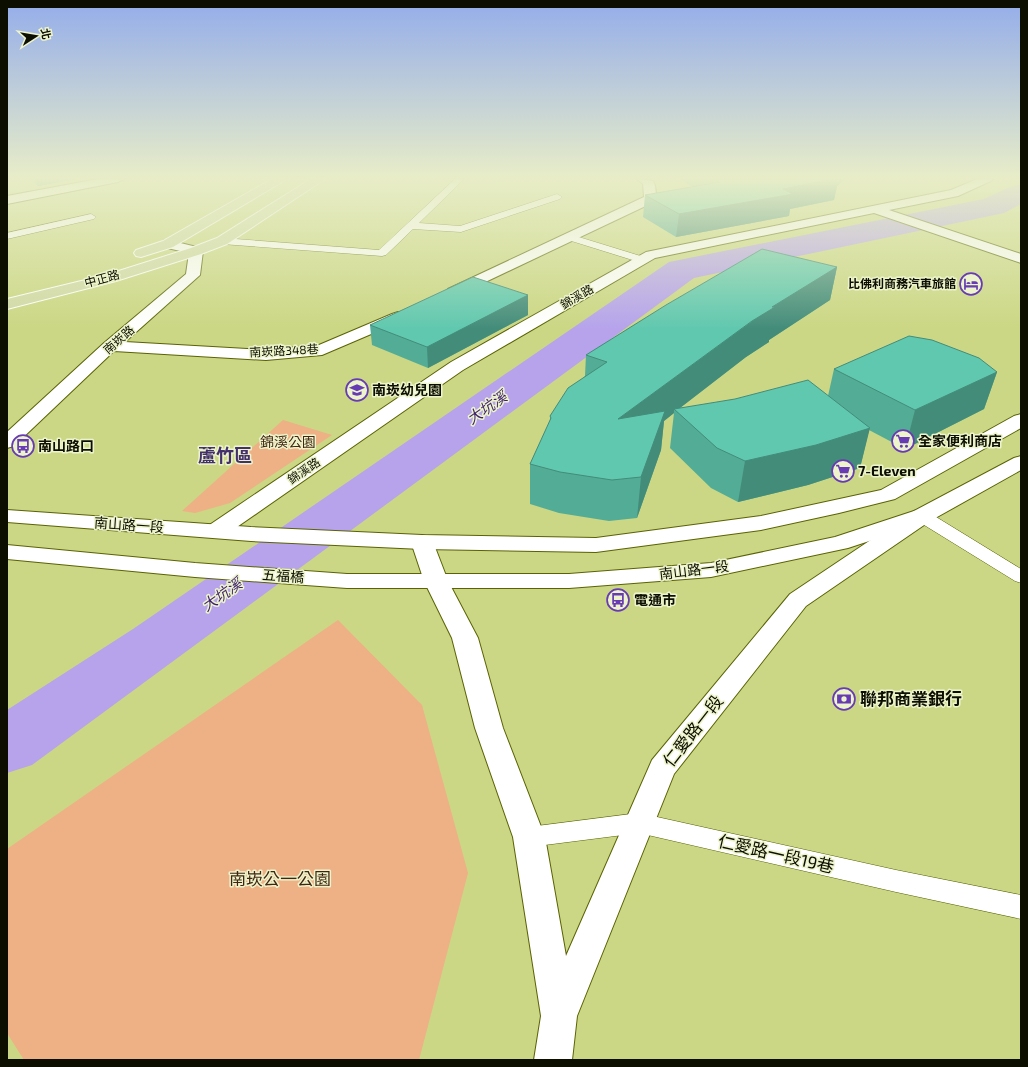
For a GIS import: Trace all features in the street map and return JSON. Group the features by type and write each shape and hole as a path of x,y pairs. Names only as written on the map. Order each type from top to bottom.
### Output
{"main road":[{"name":"中正路","path":"126,259 168,244 194,229"},
{"name":"中正路","path":"7,304 111,278 196,251 222,241 241,229"}],"street":[{"path":"443,297 586,229"},
{"name":"錦溪路","path":"216,531 457,366 651,255 774,229"},
{"path":"932,229 1021,259"},
{"path":"168,244 196,251"},
{"name":"南崁路","path":"7,442 110,346 193,275 196,251"},
{"name":"南崁路348巷","path":"110,346 266,355 322,350 412,311"},
{"path":"422,542 596,545 761,523 792,517 888,495 1021,420"},
{"name":"南山路一段","path":"347,581 569,581 711,570 840,542 922,516 1021,462"},
{"name":"南山路一段","path":"7,516 251,534 422,542"},
{"name":"仁愛路一段","path":"553,1060 559,1016 662,768 798,600 922,516"},
{"name":"仁愛路一段","path":"422,542 436,581 465,638 489,728 529,837 559,1016"},
{"name":"五福橋","path":"7,552 195,570 347,581"}],"lane":[{"path":"7,236 39,229"},
{"path":"222,241 382,253 409,229"},
{"path":"569,237 643,260"},
{"path":"922,516 1021,577"},
{"name":"仁愛路一段19巷","path":"529,837 639,823 896,881 1021,907"}],"green space":[{"name":"錦溪公園","path":"283,420 332,435 230,503 195,513 182,511"},
{"name":"南崁公一公園","path":"338,620 422,705 468,873 419,1060 24,1060 7,1033 7,849"}],"building":[{"path":"762,249 837,267 772,307 775,307 752,321 618,419 665,411 641,477 612,480 560,472 530,464 551,418 550,416 568,388 607,362 586,355 666,305"},
{"path":"473,277 528,295 427,347 370,325"},
{"path":"909,336 932,340 979,358 997,372 915,410 834,369"},
{"path":"808,380 870,428 816,445 745,461 717,448 674,409 735,399"}],"waterway":[{"name":"大坑溪","path":"7,746 155,644 682,270 882,229"}],"place":[{"name":"比佛利商務汽車旅館","path":"971,284"},
{"name":"南崁幼兒園","path":"357,390"},
{"name":"全家便利商店","path":"903,441"},
{"name":"南山路口","path":"23,446"},
{"name":"7-Eleven","path":"843,471"},
{"name":"電通市","path":"618,600"},
{"name":"聯邦商業銀行","path":"844,699"}],"district":[{"name":"蘆竹區","path":"225,456"}]}
